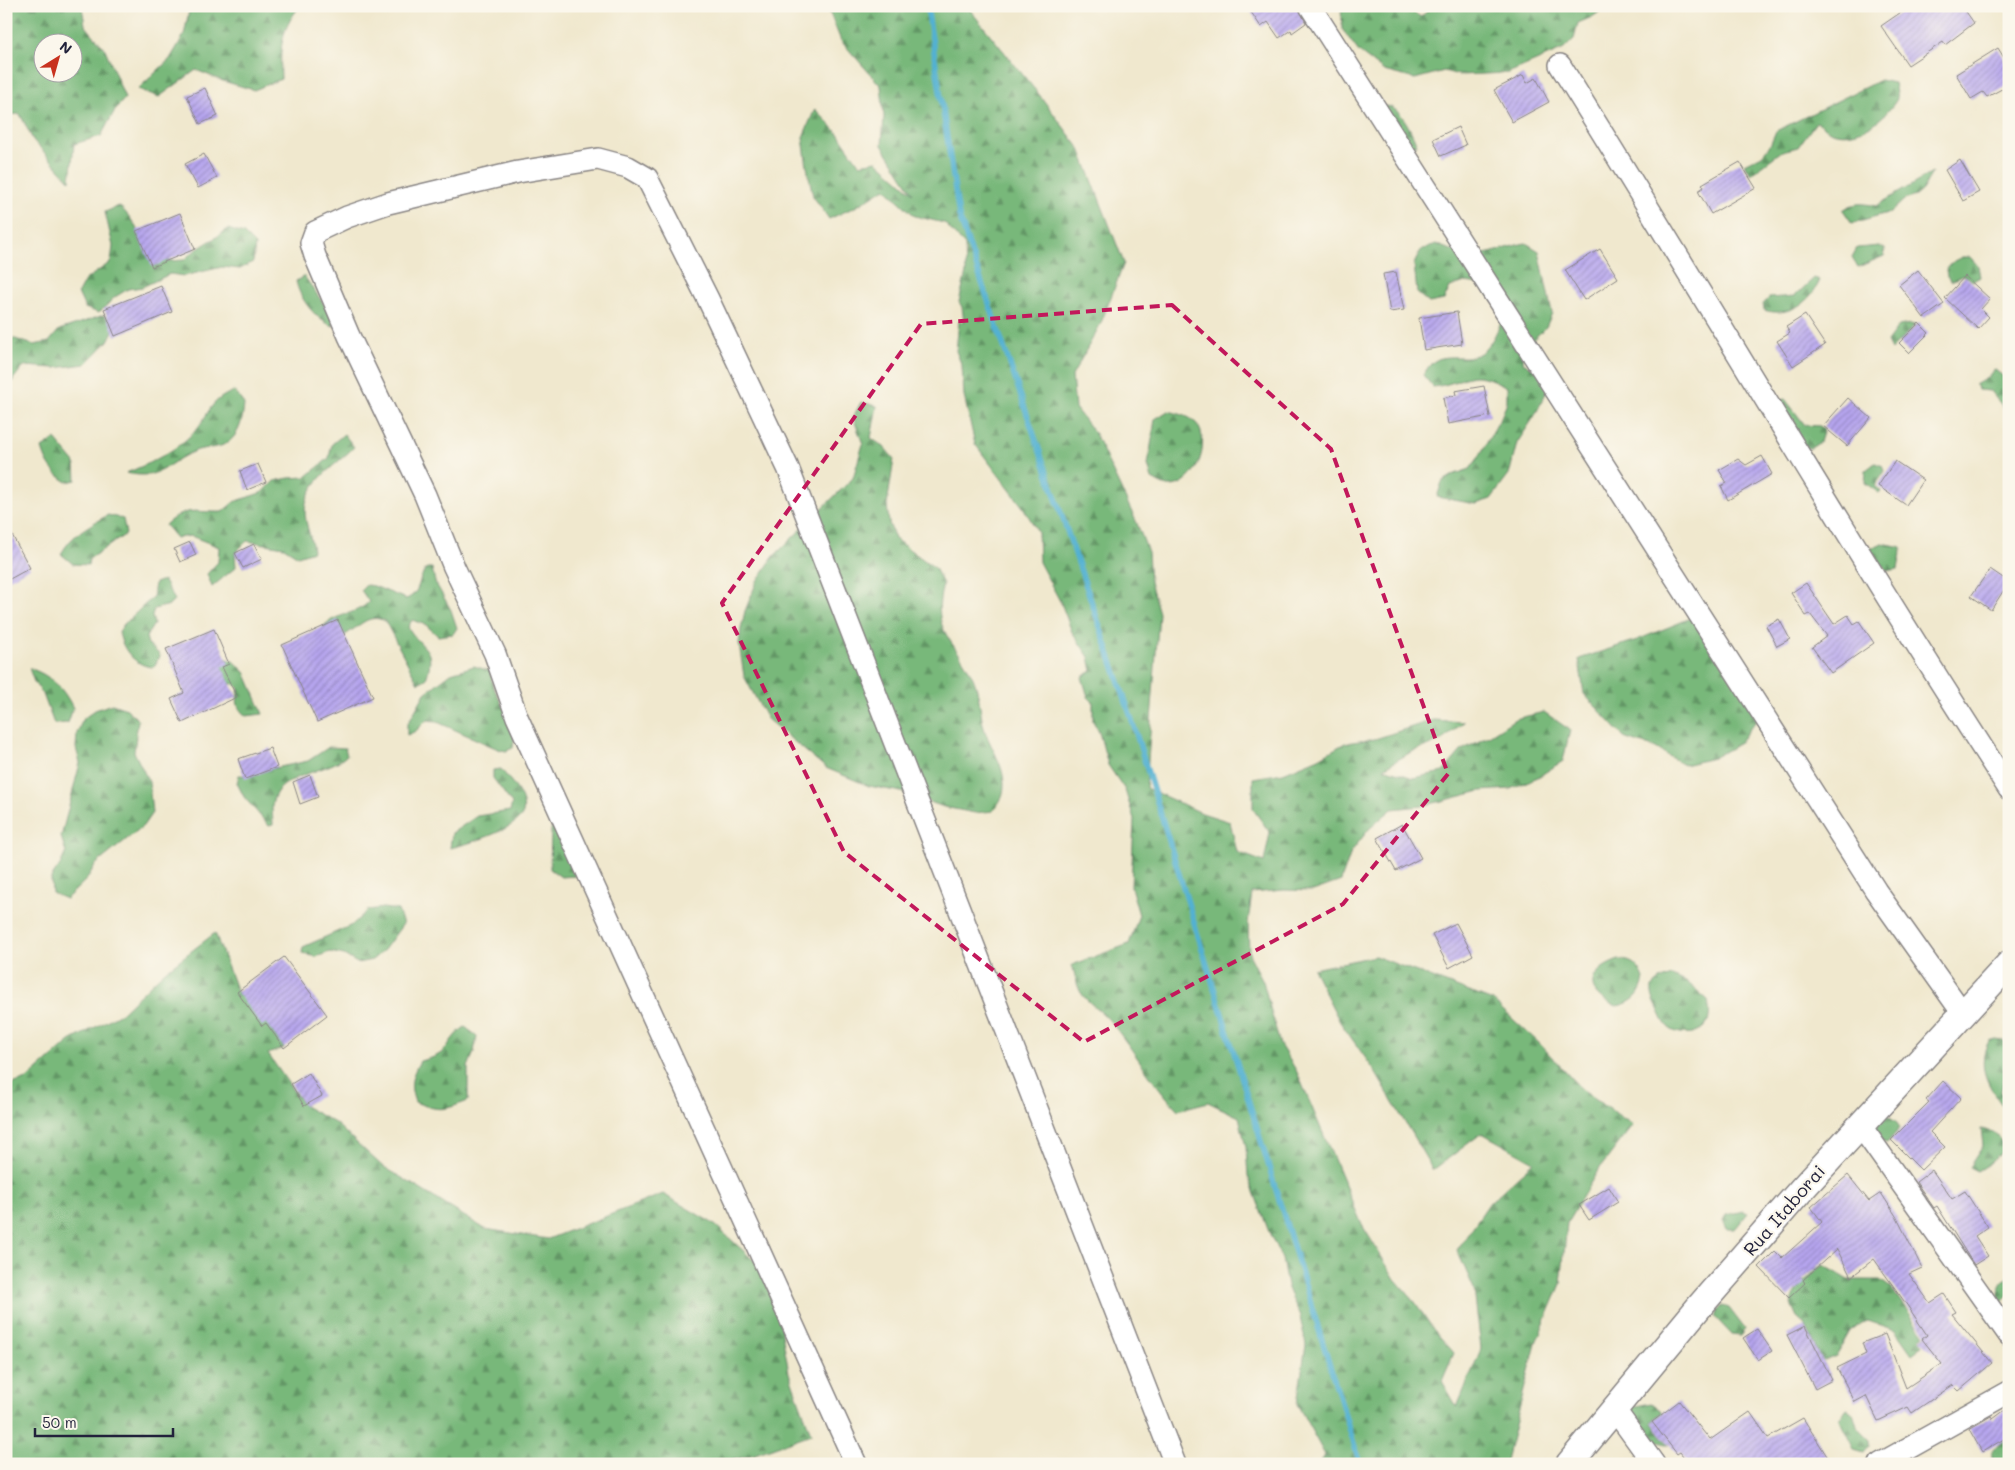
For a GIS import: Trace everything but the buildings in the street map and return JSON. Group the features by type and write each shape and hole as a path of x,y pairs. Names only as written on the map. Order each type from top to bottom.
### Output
{"street":[{"path":"1310,6 1876,891 1964,1015"},
{"path":"1560,65 1682,260 1813,477 2009,790"},
{"path":"856,1464 516,717 495,654 315,256 311,243 315,232 347,216 388,204 509,175 598,159 628,167 647,178 708,299 788,468 1175,1464"},
{"name":"Rua Itaborai","path":"1569,1464 1699,1307 1860,1125 1964,1015 2009,964"},
{"path":"1860,1125 2009,1335"},
{"path":"1880,1464 2009,1392"},
{"path":"1615,1410 1654,1464"}],"highlighted area":[{"path":"1172,305 1331,449 1448,774 1343,904 1084,1042 844,852 722,603 921,324"}],"green space":[{"path":"6,6 82,6 85,25 105,49 125,98 115,110 101,136 74,144 70,181 33,140 20,114 6,115"},
{"path":"190,6 300,6 288,23 285,32 281,49 281,79 254,90 223,81 196,70 159,97 138,89 170,59 184,35"},
{"path":"827,6 971,6 970,10 1041,97 1080,149 1124,263 1101,323 1072,376 1075,408 1095,434 1136,521 1148,552 1150,582 1159,613 1146,788 1202,813 1230,822 1237,852 1264,862 1270,833 1253,809 1253,778 1283,773 1319,758 1345,743 1375,739 1433,720 1464,722 1441,741 1411,752 1384,768 1413,778 1443,772 1462,750 1489,736 1515,719 1544,712 1570,730 1563,761 1538,777 1510,789 1481,791 1422,806 1392,809 1369,829 1351,852 1341,881 1313,891 1284,890 1252,893 1248,923 1249,954 1263,981 1280,1045 1296,1070 1362,1225 1395,1279 1454,1353 1442,1381 1457,1407 1481,1349 1474,1289 1457,1250 1490,1202 1534,1162 1482,1133 1433,1170 1374,1070 1340,1022 1313,969 1375,956 1493,1001 1539,1043 1582,1090 1633,1125 1597,1172 1567,1223 1561,1284 1537,1340 1505,1464 1320,1464 1325,1455 1297,1404 1306,1345 1300,1316 1287,1286 1282,1259 1269,1232 1248,1176 1246,1147 1239,1117 1208,1102 1178,1110 1160,1089 1110,1021 1086,999 1077,985 1072,965 1129,944 1139,915 1131,887 1134,819 1125,790 1108,765 1099,732 1093,721 1093,702 1088,697 1082,677 1092,671 1089,657 1072,632 1061,603 1039,562 1038,532 1023,507 975,444 964,396 962,366 956,351 959,321 964,322 962,307 959,302 966,273 965,245 944,223 915,216 885,188 857,206 829,219 813,196 803,137 815,109 837,132 859,164 877,161 913,193 882,145 884,116 881,86 841,41"},
{"path":"1341,6 1403,6 1421,17 1432,6 1608,6 1592,17 1578,23 1574,39 1564,49 1508,73 1459,75 1444,71 1415,79 1384,71 1359,52 1342,29"},
{"path":"1880,80 1894,83 1897,99 1878,121 1870,126 1861,131 1842,134 1832,132 1816,122 1798,147 1782,151 1751,174 1744,164 1762,155 1770,145 1776,131"},
{"path":"1387,106 1393,108 1402,116 1417,145 1406,145 1380,108"},
{"path":"1932,173 1922,190 1915,196 1904,200 1891,212 1852,223 1843,210 1859,204 1876,206"},
{"path":"119,206 130,217 153,259 184,260 194,251 228,229 244,234 255,245 253,262 240,269 222,267 184,276 170,274 142,287 128,289 115,297 99,313 85,308 78,293 85,280 111,262 113,246 105,212"},
{"path":"1526,243 1539,251 1552,313 1546,327 1524,348 1523,363 1538,370 1548,389 1534,417 1517,443 1509,475 1491,499 1476,504 1437,497 1442,482 1455,474 1470,469 1479,457 1507,403 1507,387 1494,380 1476,376 1433,387 1423,375 1432,363 1439,359 1445,357 1471,357 1482,352 1498,329 1504,314 1480,284 1465,282 1450,287 1444,300 1429,303 1417,293 1414,264 1421,250 1436,244 1458,252 1486,254"},
{"path":"1879,246 1885,249 1884,256 1858,267 1852,257 1857,248"},
{"path":"1962,257 1970,257 1978,266 1980,277 1973,281 1965,275 1951,281 1947,276 1946,270 1954,261"},
{"path":"304,276 331,314 334,326 321,320 305,302 296,281"},
{"path":"1814,278 1820,280 1816,288 1798,306 1782,312 1764,310 1763,304 1769,298 1795,296"},
{"path":"104,315 115,327 108,341 86,364 55,368 24,366 14,378 6,394 6,336 34,345 49,342 59,330"},
{"path":"1915,325 1891,350 1887,342 1899,326"},
{"path":"1994,369 2009,381 2009,414 1990,391 1978,390 1975,385 1987,378"},
{"path":"234,391 244,404 240,426 230,441 218,447 195,451 156,473 138,475 126,473 152,461 186,440 198,427 213,404"},
{"path":"1785,399 1805,425 1820,426 1824,429 1820,442 1811,448 1804,449 1778,403 1780,400"},
{"path":"861,402 877,406 871,438 884,447 894,459 887,505 889,523 895,539 935,568 943,584 940,601 942,625 976,685 986,734 1000,764 1003,777 1004,788 1000,802 993,811 975,813 944,807 901,792 869,786 826,768 767,719 744,676 739,643 745,611 757,581 774,556 853,478 863,444 853,417"},
{"path":"1168,411 1190,418 1196,423 1201,432 1203,442 1202,453 1193,473 1177,485 1167,486 1152,479 1148,465 1155,419"},
{"path":"344,434 354,447 319,479 308,497 305,508 313,551 298,556 284,547 247,541 235,553 236,567 212,587 207,574 218,562 219,547 191,536 176,538 165,525 186,512 222,512 234,502 263,492 274,481 306,477 329,458 332,444"},
{"path":"55,439 75,463 76,480 67,482 54,472 48,464 42,448"},
{"path":"1875,463 1883,466 1885,471 1875,486 1881,491 1879,493 1865,483 1866,470"},
{"path":"108,515 123,519 126,534 89,559 88,565 73,564 61,554 75,536"},
{"path":"1882,543 1902,547 1898,569 1887,571 1870,549"},
{"path":"427,568 432,568 435,582 451,610 457,628 453,634 438,636 426,625 412,620 408,627 429,654 430,660 426,679 418,683 385,621 379,619 368,620 343,636 321,629 332,620 357,610 369,602 361,590 366,585 374,586 406,599 415,593"},
{"path":"163,580 175,600 170,605 154,609 152,616 154,624 146,637 148,644 160,655 154,667 147,666 136,661 131,656 123,645 119,632 123,625 153,597 155,583"},
{"path":"1691,618 1759,717 1738,744 1713,758 1684,765 1654,747 1626,739 1584,694 1579,659 1637,640"},
{"path":"225,659 233,661 245,672 263,714 246,716 240,710 237,697 239,689 234,684 182,678"},
{"path":"474,666 490,671 493,686 515,731 513,748 506,751 498,749 435,721 427,720 416,731 407,735 407,725 425,693 451,673"},
{"path":"29,668 50,678 65,694 73,708 68,723 54,724 43,694 34,682"},
{"path":"112,704 127,709 138,720 134,752 149,782 152,813 143,826 95,865 87,879 66,899 52,893 51,878 66,852 61,837 80,763 76,748 77,733 83,719 95,710"},
{"path":"329,747 345,748 347,755 329,766 294,779 284,785 277,792 273,801 273,825 269,826 244,797 237,783 239,775 254,776 261,771 308,761"},
{"path":"501,769 523,801 523,813 512,825 502,830 467,844 450,848 452,833 477,816 510,811 512,804 493,778 493,770"},
{"path":"555,827 576,864 576,876 561,877 550,869 551,829"},
{"path":"383,908 398,910 403,924 384,950 372,960 357,963 344,955 330,952 316,957 302,953 303,947 352,925 368,910"},
{"path":"215,933 237,992 266,1023 284,1048 268,1054 304,1106 335,1123 381,1165 485,1229 548,1239 663,1194 714,1224 760,1266 781,1327 789,1373 811,1434 755,1454 717,1464 6,1464 6,1086 27,1079 70,1041 121,1013 164,972"},
{"path":"1619,960 1628,961 1635,965 1644,979 1641,990 1632,1000 1617,1006 1598,995 1593,983 1595,976 1600,970"},
{"path":"1672,976 1688,983 1708,1000 1709,1017 1707,1023 1694,1033 1688,1034 1671,1030 1663,1020 1653,998 1652,987 1660,980"},
{"path":"465,1027 477,1036 474,1052 468,1067 468,1101 442,1109 415,1102 412,1081 420,1061 438,1055"},
{"path":"1996,1040 2009,1042 2009,1066 2005,1072 2001,1093 2009,1100 2009,1115 1992,1090 1984,1072 1985,1052 1989,1042"},
{"path":"1883,1113 1897,1123 1900,1128 1887,1143 1883,1142 1872,1124"},
{"path":"1981,1128 1989,1130 1996,1135 2005,1148 1990,1163 1977,1171 1969,1167 1983,1146"},
{"path":"1743,1211 1748,1213 1735,1229 1727,1229 1723,1220 1726,1215"},
{"path":"1824,1265 1849,1280 1880,1280 1891,1288 1925,1335 1920,1339 1924,1345 1912,1354 1895,1330 1868,1321 1861,1323 1850,1331 1836,1356 1823,1361 1805,1324 1797,1317 1791,1304 1804,1282"},
{"path":"2009,1277 2009,1295 2001,1303 2009,1310 2009,1318 2000,1311 1999,1297 2002,1284"},
{"path":"1723,1306 1729,1308 1745,1329 1740,1336 1732,1335 1715,1317 1718,1309"},
{"path":"1651,1403 1663,1412 1651,1422 1669,1445 1650,1442 1627,1408"},
{"path":"1847,1408 1854,1412 1859,1429 1869,1439 1869,1445 1864,1452 1854,1449 1839,1419"},
{"path":"2002,1441 2009,1441 2009,1464 1994,1464 1993,1451"}],"waterway":[{"path":"927,6 959,216 1131,717 1360,1464"}]}
